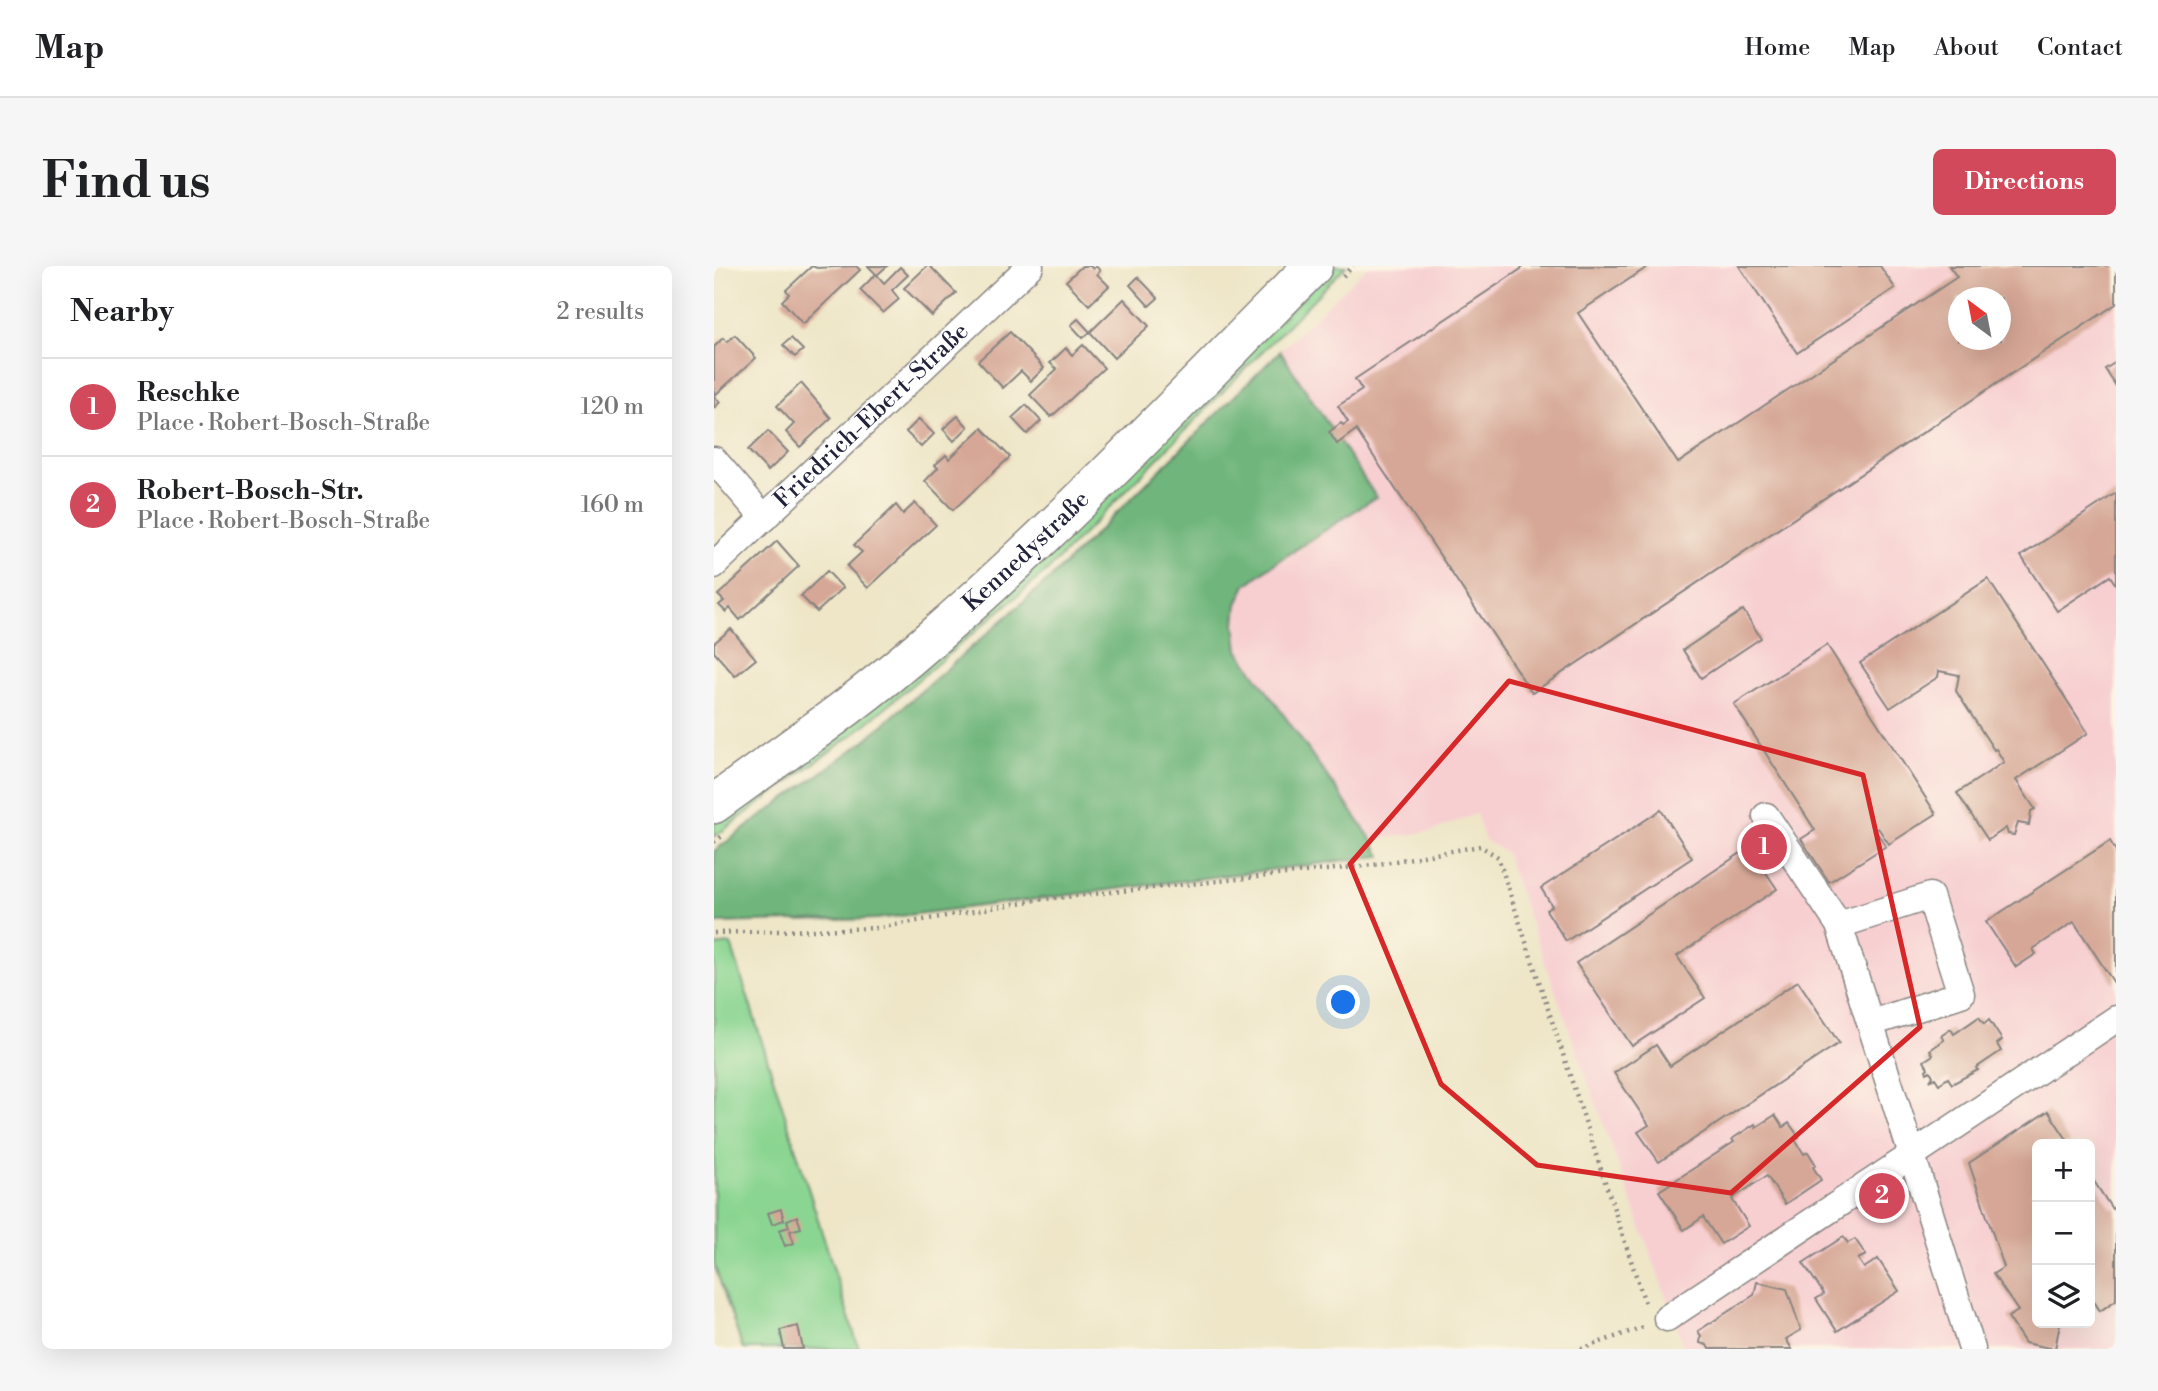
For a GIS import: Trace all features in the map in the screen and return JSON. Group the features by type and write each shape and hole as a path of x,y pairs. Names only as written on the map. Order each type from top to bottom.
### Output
{"main road":[{"name":"Kennedystraße","path":"714,804 837,715 924,645 1023,555 1313,266"}],"street":[{"name":"Friedrich-Ebert-Straße","path":"714,565 1030,266"},
{"path":"714,460 764,517"},
{"path":"1766,816 1839,925 1972,1349"},
{"path":"1839,925 1930,896 1961,994 1871,1023"},
{"path":"1659,1321 2116,1019"}],"path":[{"path":"714,933 878,928 1036,900 1373,865 1480,846 1498,857 1659,1321 1581,1349"}],"highlighted area":[{"path":"1509,681 1863,775 1920,1027 1731,1193 1537,1165 1441,1084 1350,864"}],"shaded area":[{"path":"1368,266 2116,266 2116,1349 1685,1349 1505,852 1485,840 1476,814 1433,831 1372,840 1238,650 1235,623 1237,604 1246,585 1376,497 1280,351"}],"green space":[{"path":"1333,266 1346,266 1048,570 855,733 714,837 714,823 843,729 1100,500"},
{"path":"1280,351 1376,497 1246,585 1237,604 1235,623 1238,650 1381,856 876,919 714,923 714,851 863,742 1053,576"},
{"path":"731,944 859,1349 743,1349 714,1264 714,946"}],"building":[{"path":"812,266 856,266 860,270 803,324 782,301 789,294 786,290"},
{"path":"868,266 887,266 877,275 884,283 900,267 908,275 892,290 899,299 883,313 860,290 876,274"},
{"path":"927,266 956,293 932,316 904,288"},
{"path":"1082,266 1090,266 1093,269 1096,266 1100,271 1097,274 1109,286 1089,305 1066,281"},
{"path":"1522,266 1649,266 1578,313 1678,463 1957,277 1949,266 2116,266 2116,304 1532,693 1356,430 1337,444 1329,432 1341,423 1343,425 1348,422 1338,406 1362,390 1355,379"},
{"path":"1739,266 1880,266 1895,288 1797,353"},
{"path":"1138,277 1158,298 1149,306 1130,285"},
{"path":"1124,299 1149,326 1114,358 1090,332"},
{"path":"1078,319 1090,332 1083,338 1071,325"},
{"path":"1010,332 1044,368 1031,381 1021,371 1003,388 978,361"},
{"path":"735,335 756,358 714,396 714,347 723,338 727,342"},
{"path":"791,338 803,350 795,357 783,345"},
{"path":"1083,345 1104,368 1051,417 1030,395 1057,369 1050,363 1066,348 1072,355"},
{"path":"2116,362 2116,386 2105,369"},
{"path":"801,383 831,418 800,447 786,432 794,424 777,406"},
{"path":"714,396 720,402 714,408"},
{"path":"1026,405 1041,421 1027,434 1012,418"},
{"path":"958,416 968,427 954,441 943,429"},
{"path":"919,419 934,434 921,447 906,432"},
{"path":"982,428 1010,457 953,510 925,481 938,468 935,465 946,455 949,459"},
{"path":"768,431 788,452 768,471 748,450"},
{"path":"2116,493 2116,585 2110,576 2057,611 2021,556"},
{"path":"915,503 936,525 868,588 847,566 862,552 854,545 896,505 903,514"},
{"path":"777,541 799,566 740,620 730,608 726,612 719,605 724,601 718,595"},
{"path":"827,571 843,588 817,612 801,596"},
{"path":"1988,579 2088,733 2016,780 2035,809 2031,811 2029,825 2018,823 2014,835 2008,834 2006,828 1988,840 1957,793 2004,762 1956,691 1959,675 1939,671 1938,677 1890,708 1860,663"},
{"path":"1743,610 1761,638 1701,678 1683,650"},
{"path":"731,629 756,659 735,676 714,652 714,643"},
{"path":"1827,645 1936,814 1889,844 1878,828 1875,830 1886,846 1829,882 1801,839 1815,830 1734,704"},
{"path":"1661,810 1692,858 1566,941 1546,910 1552,906 1541,888"},
{"path":"2110,841 2116,851 2116,981 2114,983 2074,922 2033,949 2036,954 2016,967 1986,922"},
{"path":"1750,847 1767,866 1763,868 1777,889 1677,956 1705,998 1632,1046 1576,963"},
{"path":"1798,981 1839,1043 1659,1162 1638,1132 1649,1125 1614,1073 1656,1045 1670,1066"},
{"path":"1979,1017 1984,1024 1989,1020 2002,1040 1997,1044 2001,1051 1976,1068 1978,1070 1952,1084 1948,1078 1939,1084 1935,1078 1930,1081 1933,1076 1930,1071 1927,1073 1928,1068 1924,1061 1933,1055 1930,1050 1944,1040 1941,1036 1951,1029 1954,1034"},
{"path":"2048,1111 2067,1139 2032,1139 2032,1328 2059,1328 2055,1349 2025,1343 2008,1317 2018,1311 1993,1274 2004,1267 1969,1163"},
{"path":"1775,1115 1783,1127 1789,1123 1799,1137 1795,1140 1804,1154 1808,1152 1821,1180 1785,1204 1767,1176 1760,1180 1732,1199 1749,1226 1721,1244 1703,1217 1684,1230 1659,1191 1734,1142 1732,1139"},
{"path":"2095,1183 2112,1209 2116,1206 2116,1300 2100,1311 2095,1303"},
{"path":"1888,1186 1893,1195 1876,1206 1870,1197"},
{"path":"781,1209 784,1220 772,1224 768,1213"},
{"path":"797,1216 801,1228 790,1231 794,1243 785,1246 779,1230 789,1227 787,1220"},
{"path":"1843,1237 1848,1243 1855,1239 1866,1255 1858,1259 1864,1268 1878,1259 1899,1291 1837,1331 1816,1299 1824,1294 1803,1263"},
{"path":"1757,1282 1787,1289 1801,1330 1786,1339 1792,1349 1709,1349 1707,1345 1700,1343 1701,1336 1698,1331 1754,1295"},
{"path":"798,1326 803,1349 784,1349 780,1330"}],"place":[{"name":"Reschke","path":"1764,847"},
{"name":"Robert-Bosch-Str.","path":"1882,1196"}]}
